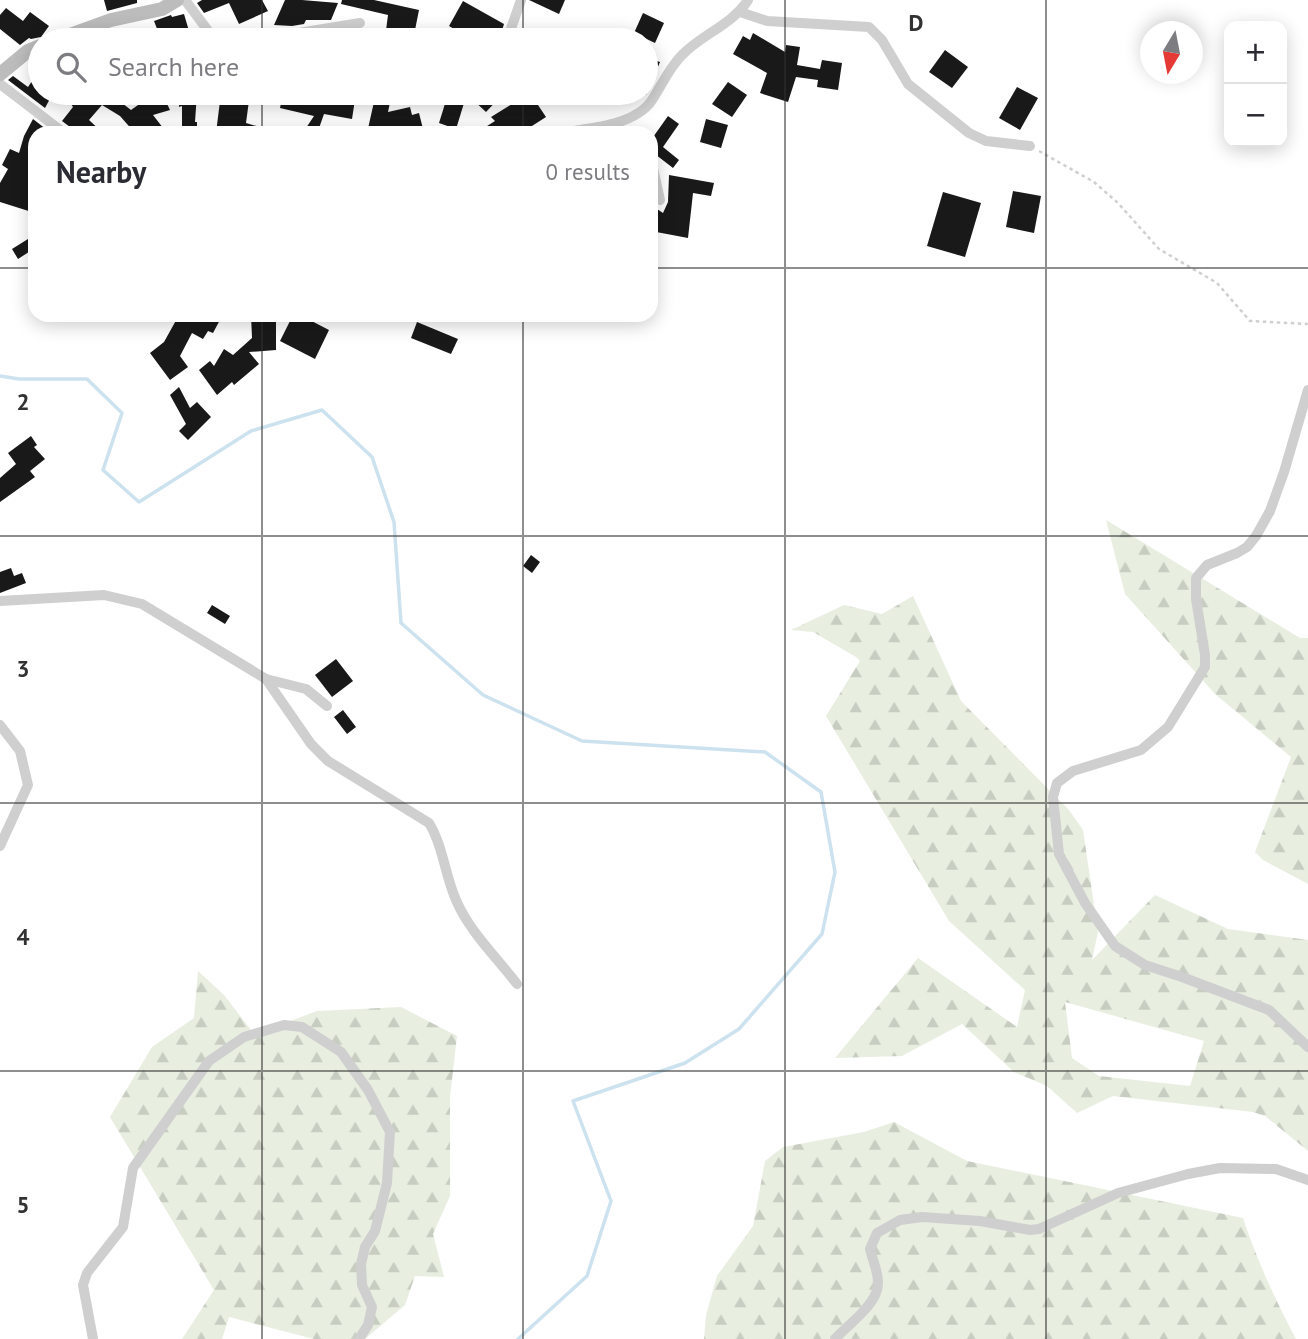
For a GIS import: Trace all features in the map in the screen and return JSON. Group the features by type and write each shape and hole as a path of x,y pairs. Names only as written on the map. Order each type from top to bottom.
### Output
{"street":[{"path":"89,28 111,20 162,9 177,0"},
{"path":"185,0 206,28"},
{"path":"511,28 521,0"},
{"path":"658,89 682,54 740,12 748,0"},
{"path":"740,12 767,20 869,27 881,40 908,84 969,132 986,141 1030,146"},
{"path":"329,28 360,23"},
{"path":"0,74 28,51"},
{"path":"0,84 55,126"},
{"path":"601,126 620,123 647,105"},
{"path":"658,191 660,200"},
{"path":"1308,390 1270,512 1256,536 1247,547 1237,553 1207,565 1196,578 1196,599 1205,667 1168,727 1141,750 1073,771 1057,783 1053,797 1059,854 1085,903 1115,946 1145,965 1182,976 1269,1010 1308,1046"},
{"path":"0,601 104,595 142,604 266,679 306,689 327,706"},
{"path":"266,679 311,744 328,761 429,823 461,909 517,984"},
{"path":"0,725 20,751 28,785 0,846"},
{"path":"93,1339 83,1285 87,1273 122,1227 133,1168 209,1061 244,1037 284,1025 302,1027 341,1052 368,1090 390,1132 387,1183 375,1231 365,1247 361,1264 362,1285 372,1307 369,1325 359,1339"},
{"path":"835,1339 877,1292 878,1278 870,1249 877,1233 900,1220 922,1217 980,1221 1030,1230 1039,1229 1118,1193 1220,1168 1276,1169 1308,1180"}],"path":[{"path":"1030,146 1094,181 1160,248 1217,283 1250,321 1308,324"}],"green space":[{"path":"1106,520 1300,638 1308,638 1308,884 1263,860 1255,852 1291,757 1215,694 1125,594"},
{"path":"913,596 961,701 1069,810 1083,830 1098,932 1092,960 1155,895 1228,929 1308,940 1308,1151 1265,1116 1253,1112 1113,1096 1077,1113 1047,1086 1014,1072 962,1024 902,1056 835,1058 918,958 1017,1027 1025,990 949,921 826,716 860,661 813,632 791,630 844,605 882,614","holes":["1065,1002 1204,1041 1190,1086 1099,1076 1072,1058"]},
{"path":"198,971 224,995 251,1030 285,1023 317,1011 401,1007 457,1036 450,1097 450,1196 433,1234 444,1277 415,1276 405,1305 365,1339 314,1339 229,1317 222,1339 182,1339 214,1290 110,1117 152,1047 194,1018"},
{"path":"894,1122 967,1161 1243,1218 1267,1280 1296,1339 704,1339 706,1315 717,1276 753,1226 765,1161 783,1147 864,1132"}],"building":[{"path":"104,0 137,0 137,3 107,11"},
{"path":"202,0 262,0 268,11 239,24 229,3 204,13 197,3"},
{"path":"285,0 338,3 331,20 306,20 304,24 292,26 274,25"},
{"path":"342,0 374,0 419,10 415,28 386,28 388,15 341,4"},
{"path":"529,0 565,0 559,14"},
{"path":"463,1 504,24 503,28 449,26"},
{"path":"6,8 23,21 30,12 49,26 28,28 28,39 20,45 0,29 0,15"},
{"path":"643,13 664,23 658,36 658,28 636,28"},
{"path":"184,14 188,28 157,28 154,21 171,15"},
{"path":"753,33 785,52 786,45 800,47 797,65 820,69 822,60 842,63 838,90 817,87 818,80 796,77 788,102 760,93 767,73 733,54 743,36 750,40"},
{"path":"945,50 968,67 952,88 929,72"},
{"path":"13,76 28,87 28,95 8,80"},
{"path":"728,82 747,95 732,117 712,104"},
{"path":"1017,87 1038,98 1020,130 999,118"},
{"path":"72,105 102,105 89,120 95,126 69,126 62,121 73,107"},
{"path":"102,105 125,105 131,110 138,105 168,105 170,110 153,115 162,126 129,126 120,116"},
{"path":"179,105 196,105 197,126 182,126 182,106"},
{"path":"220,105 248,105 246,123 256,126 217,126"},
{"path":"281,105 354,105 352,119 324,114 320,126 307,126 314,116 280,108"},
{"path":"373,105 389,105 388,112 410,107 412,115 419,113 422,126 369,126"},
{"path":"445,105 463,105 457,126 439,123"},
{"path":"478,105 493,105 486,112"},
{"path":"510,105 538,105 546,117 532,126 487,126 495,121 491,117"},
{"path":"668,116 679,124 663,147 679,160 673,168 658,156 658,130"},
{"path":"33,119 42,126 29,126"},
{"path":"706,119 728,125 721,148 700,142"},
{"path":"28,128 28,211 0,202 0,183 8,169 2,165 10,149 19,153"},
{"path":"669,175 714,183 711,196 693,193 688,238 658,232 658,210 663,213 668,202"},
{"path":"1013,191 1041,196 1034,233 1006,227"},
{"path":"943,192 981,203 965,257 927,246"},
{"path":"28,239 28,253 18,259 12,249"},
{"path":"175,322 219,322 213,333 208,331 203,339 192,333 180,356 188,367 170,380 150,353 164,342"},
{"path":"251,322 276,322 276,350 249,352 259,364 217,395 199,370 210,361 214,366 224,349 233,355 252,338"},
{"path":"290,322 314,322 329,330 315,359 280,341"},
{"path":"417,322 458,339 451,354 411,338"},
{"path":"179,387 190,408 197,402 211,417 188,440 179,431 186,424 170,395"},
{"path":"31,436 37,445 34,447 45,459 30,471 35,477 0,502 0,478 16,464 8,453"},
{"path":"531,555 540,562 532,573 523,566"},
{"path":"11,568 14,576 22,573 26,583 0,593 0,572"},
{"path":"212,605 230,616 225,624 207,613"},
{"path":"336,659 353,681 332,697 315,675"},
{"path":"343,710 356,727 347,734 334,717"}],"waterway":[{"path":"0,376 19,379 87,379 122,413 103,470 139,502 251,431 322,410 372,457 394,522 401,623 483,695 582,741 765,752 821,792 835,872 822,934 739,1029 685,1063 573,1101 611,1201 587,1276 518,1339"}]}
